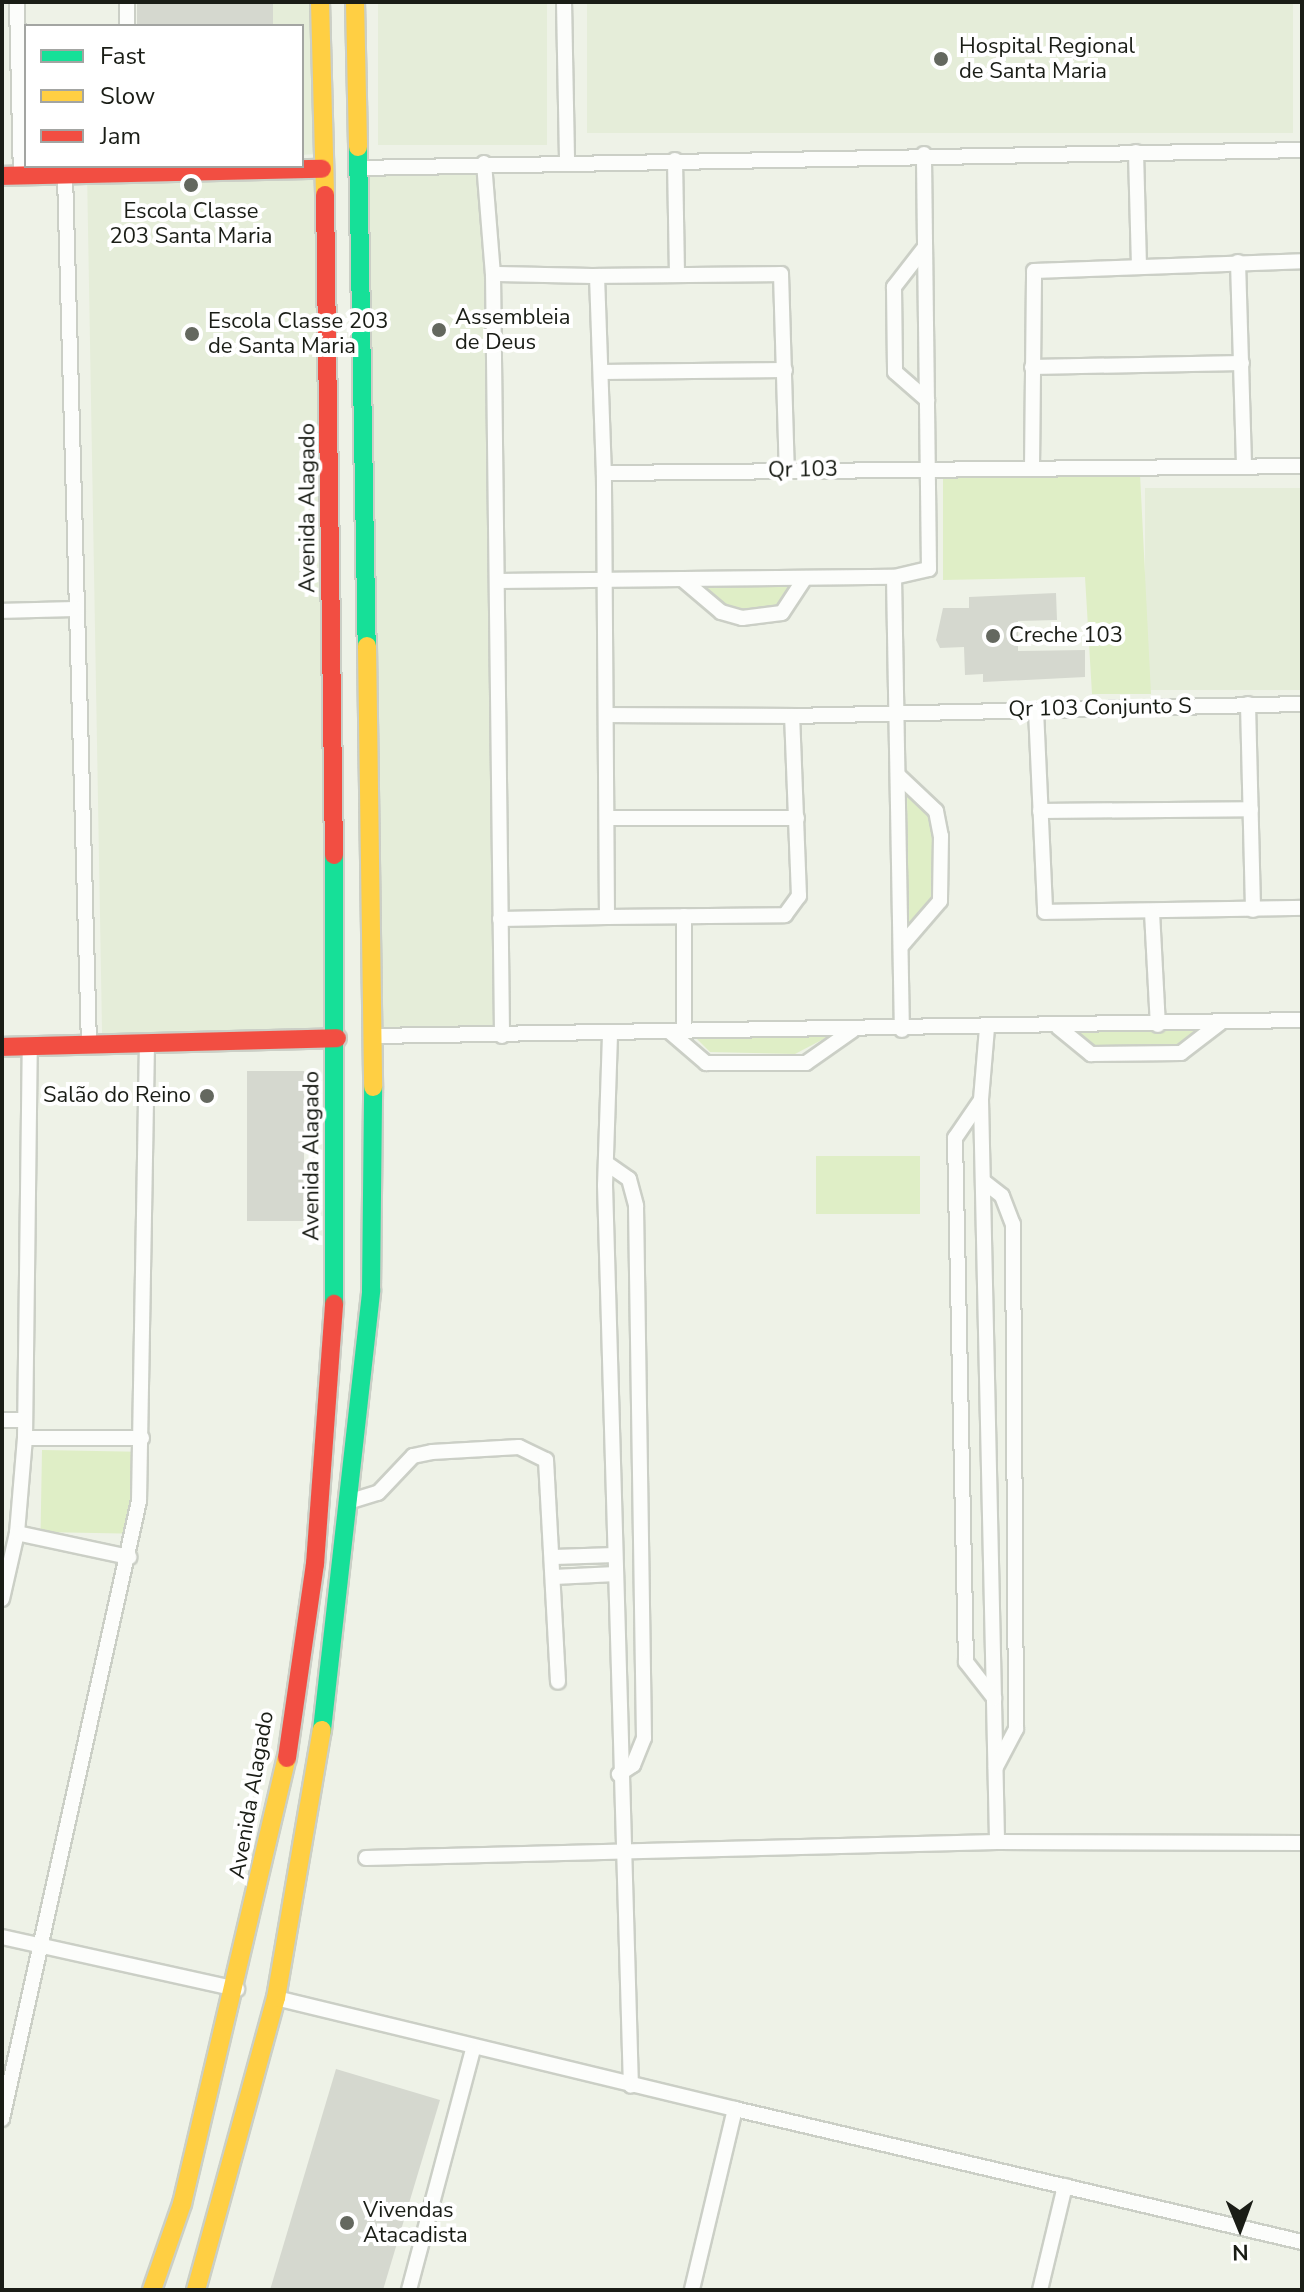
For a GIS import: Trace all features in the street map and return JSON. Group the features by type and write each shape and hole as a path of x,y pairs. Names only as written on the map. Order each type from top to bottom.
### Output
{"main road":[{"name":"Avenida Alagado","path":"152,2290 237,1989 282,1789 315,1564 334,1308 337,1038 331,396 323,246 320,2"},
{"path":"196,2290 276,1998 315,1795 351,1501 371,1291 374,1036 355,2"},
{"path":"11,176 132,170 322,169"},
{"path":"323,246 335,362 360,362"},
{"path":"331,396 351,396 352,475 366,496"},
{"path":"2,1047 337,1038"},
{"path":"283,1766 318,1769"},
{"path":"282,1789 315,1795"}],"street":[{"path":"11,176 17,2"},
{"path":"127,2 127,24"},
{"path":"564,2 567,159"},
{"path":"358,168 567,159 1302,150"},
{"path":"1136,152 1139,263"},
{"path":"497,581 894,577 918,575 931,563 924,154"},
{"path":"675,160 677,274"},
{"path":"484,163 493,274 502,1036"},
{"path":"65,175 89,1045"},
{"path":"925,247 898,273 894,287 895,372 927,400"},
{"path":"1032,468 1034,271 1139,263 1302,261"},
{"path":"1238,262 1244,467"},
{"path":"493,274 781,274 787,471"},
{"path":"597,276 606,579 607,917"},
{"path":"1032,367 1242,363"},
{"path":"601,372 785,370"},
{"name":"Qr 103","path":"604,473 1302,466"},
{"path":"894,577 902,1030"},
{"path":"682,579 721,612 742,618 782,613 805,578"},
{"path":"2,611 77,609"},
{"path":"1248,704 1253,910"},
{"name":"Qr 103 Conjunto S","path":"608,715 792,716 1302,704"},
{"path":"1036,710 1045,912 1302,908"},
{"path":"500,919 795,911 797,818 792,716"},
{"path":"899,776 936,811 941,836 940,901 902,945"},
{"path":"1040,811 1251,809"},
{"path":"608,818 797,818"},
{"path":"1152,912 1158,1025"},
{"path":"684,916 677,1032 706,1063 806,1063 853,1030"},
{"path":"374,1036 902,1030 1302,1020"},
{"path":"1058,1027 1091,1054 1181,1053 1220,1023"},
{"path":"987,1028 981,1100 997,1842"},
{"path":"610,1035 606,1163 621,1851 631,2086"},
{"path":"2,2119 129,1557 142,1438 147,1044"},
{"path":"2,1599 7,1550 17,1533 25,1438 30,1046"},
{"path":"981,1100 955,1138 966,1662 994,1698"},
{"path":"606,1163 636,1190 637,1222 644,1738 633,1765 619,1774"},
{"path":"983,1181 1002,1196 1013,1224 1016,1729 996,1767"},
{"path":"2,1420 25,1420"},
{"path":"25,1438 142,1438"},
{"path":"351,1501 378,1493 413,1456 532,1450 550,1472 558,1682"},
{"path":"17,1533 129,1557"},
{"path":"554,1557 615,1555"},
{"path":"554,1577 616,1574"},
{"path":"366,1858 997,1842 1302,1843"},
{"path":"2,1937 237,1989"},
{"path":"276,1998 473,2050 1302,2242"},
{"path":"409,2290 473,2050"},
{"path":"692,2290 735,2109"},
{"path":"1040,2290 1065,2186"}],"shaded area":[{"path":"144,2 310,2 315,154 304,155 304,24 145,24"},
{"path":"378,2 547,2 547,145 378,145"},
{"name":"Hospital Regional de Santa Maria","path":"587,2 1293,2 1293,133 587,133"},
{"path":"484,163 499,1036 373,1038 358,165"},
{"path":"322,169 337,1038 102,1042 87,173"},
{"path":"1145,488 1302,488 1302,690 1145,690"}],"green space":[{"path":"1140,474 1151,694 1092,694 1085,577 943,580 943,478"},
{"path":"799,581 772,610 734,611 692,582"},
{"path":"907,786 934,815 937,900 908,930"},
{"path":"1205,1029 1181,1048 1092,1050 1068,1030"},
{"path":"835,1033 795,1054 710,1052 693,1035"},
{"path":"816,1156 920,1156 920,1214 816,1214"},
{"path":"42,1450 137,1452 136,1534 41,1532"}],"building":[{"path":"137,2 273,2 273,24 137,24"},
{"name":"Creche 103","path":"1056,593 1057,620 1018,621 1018,651 1085,650 1085,677 983,682 983,674 965,675 964,647 940,648 936,640 943,608 969,608 969,597"},
{"path":"247,1071 304,1071 304,1221 247,1221"},
{"name":"Vivendas Atacadista","path":"336,2069 440,2100 383,2290 270,2290"}],"traffic: fast":[{"path":"358,147 367,646"},
{"path":"334,855 334,1304"},
{"path":"322,1730 371,1291 373,1087"}],"traffic: slow":[{"path":"320,2 325,195"},
{"path":"355,2 358,147"},
{"path":"367,646 373,1087"},
{"path":"196,2290 276,1998 322,1730"},
{"path":"152,2290 182,2204 287,1758"}],"traffic: jam":[{"path":"2,176 322,169"},
{"path":"325,195 334,855"},
{"path":"2,1047 337,1038"},
{"path":"287,1758 315,1564 334,1304"}],"place":[{"name":"Hospital Regional de Santa Maria","path":"941,59"},
{"name":"Escola Classe 203 Santa Maria","path":"191,185"},
{"name":"Assembleia de Deus","path":"439,330"},
{"name":"Escola Classe 203 de Santa Maria","path":"192,334"},
{"name":"Creche 103","path":"993,636"},
{"name":"Salão do Reino","path":"207,1096"},
{"name":"Vivendas Atacadista","path":"347,2223"}]}
